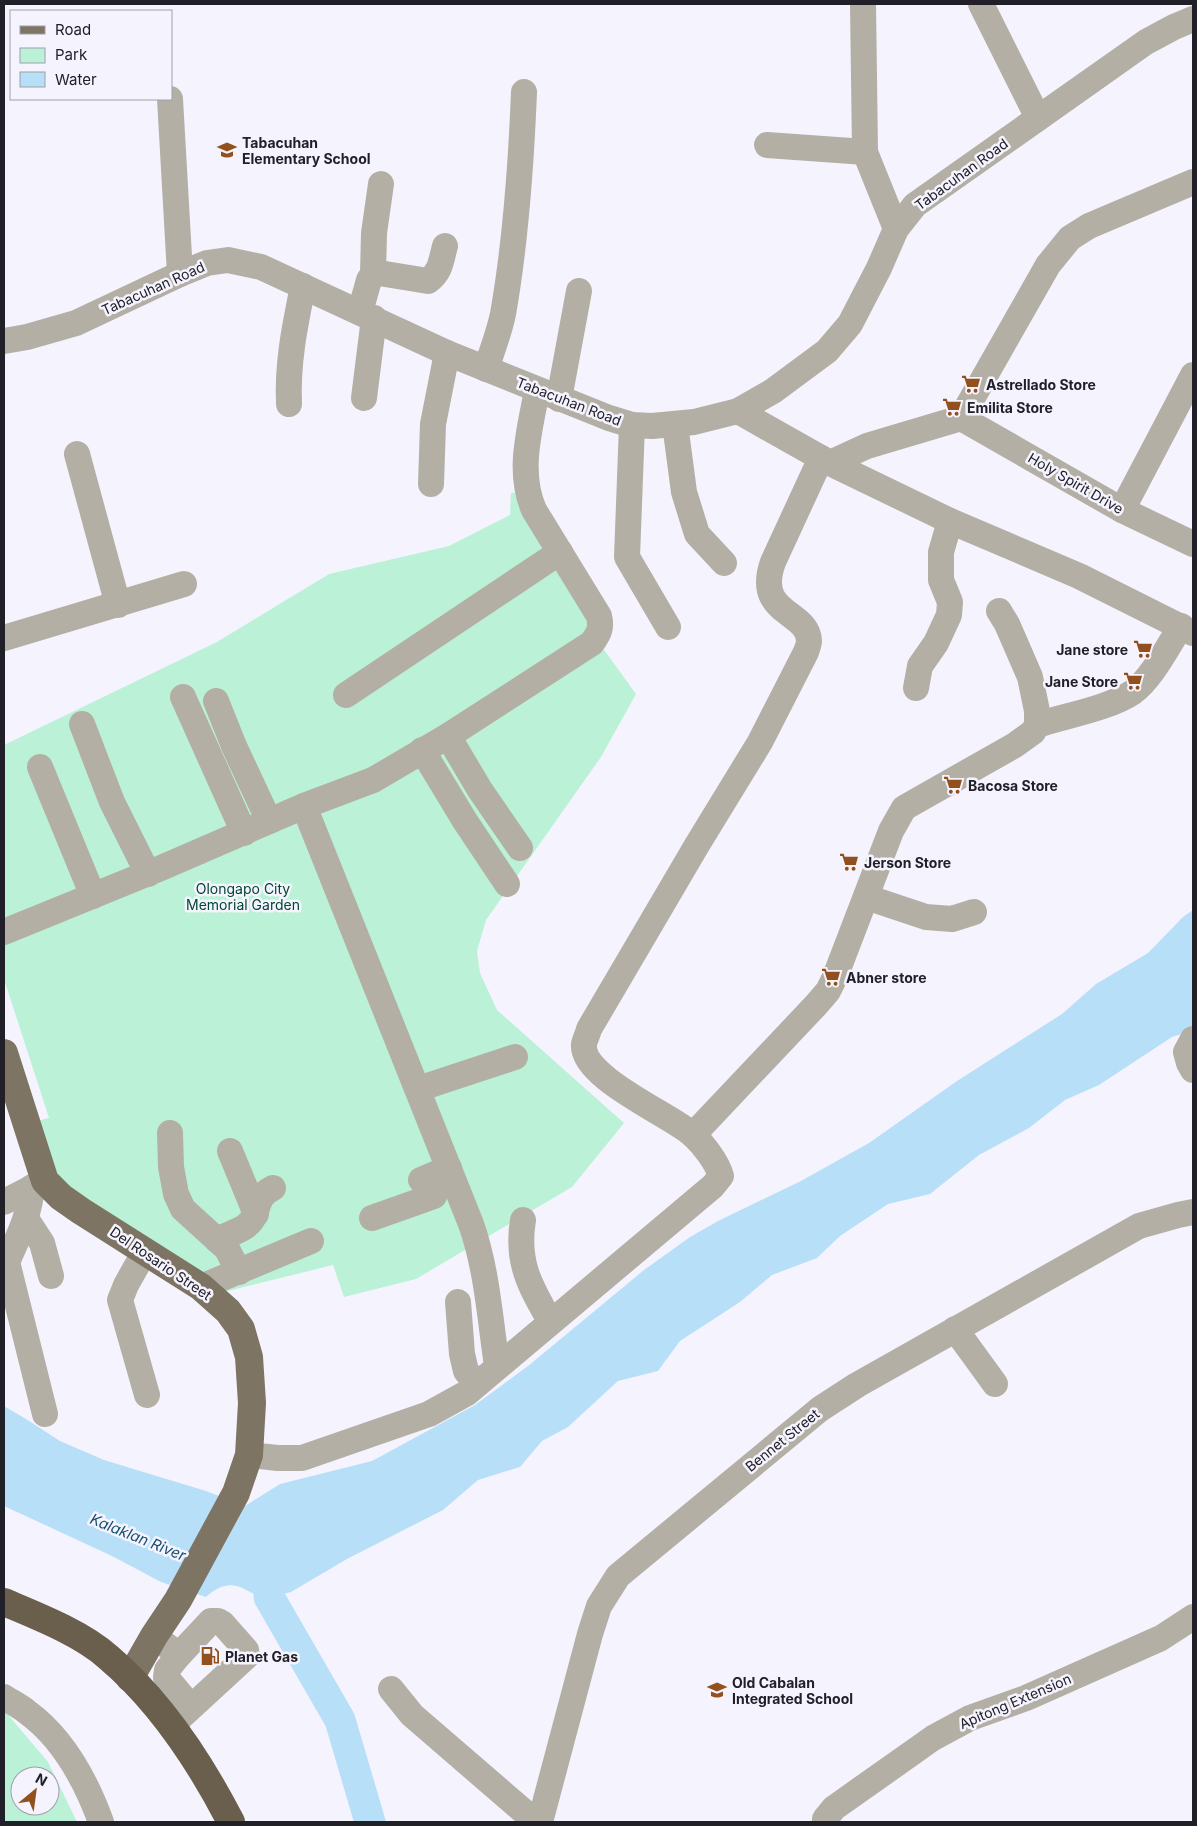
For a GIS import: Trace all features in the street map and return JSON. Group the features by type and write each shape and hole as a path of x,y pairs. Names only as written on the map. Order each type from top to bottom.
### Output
{"highway":[{"path":"4,1602 72,1634 108,1656 150,1700 171,1726 231,1822"}],"main road":[{"name":"Del Rosario Street","path":"4,1053 39,1184 201,1287 228,1311 241,1329 249,1357 251,1394 249,1455 236,1493 178,1600 154,1636 130,1678"}],"street":[{"path":"863,4 865,152 896,230"},
{"path":"981,4 1038,118"},
{"name":"Tabacuhan Road","path":"4,341 27,337 76,323 180,274 207,264 228,260 261,267 486,369 548,395 632,425 652,426 694,422 738,411 773,391 827,351 850,324 896,230 915,206 1146,42 1174,26 1193,19"},
{"path":"486,369 502,316 513,246 521,172 524,92"},
{"path":"170,100 180,274"},
{"path":"767,145 865,152"},
{"path":"249,1455 302,1458 429,1414 467,1393 550,1321 713,1186 721,1176 718,1165 693,1135 607,1080 588,1060 584,1045 589,1029 696,845 760,742 806,652 809,641 807,633 801,624 776,604 769,588 768,576 773,562 826,461 867,446 961,418 1048,265 1070,238 1089,226 1193,182"},
{"path":"364,398 369,280 373,274 374,233 381,184"},
{"path":"373,274 379,273 428,281 435,276 440,266 445,246"},
{"path":"289,404 290,364 303,286"},
{"path":"4,932 148,874 304,806 373,780 448,736 592,643 600,632 599,616 527,496 524,463 548,395 579,291"},
{"path":"431,484 433,424 447,352"},
{"path":"1122,510 1193,376"},
{"path":"738,411 826,461 950,521 1079,576 1187,630 1146,679 1132,692 1114,702 1036,725"},
{"name":"Holy Spirit Drive","path":"961,418 1122,510 1193,544"},
{"path":"675,424 684,492 697,534 724,563"},
{"path":"632,425 627,557 668,627"},
{"path":"77,454 118,604"},
{"path":"916,688 920,666 936,643 949,614 950,602 941,580 941,552 950,521"},
{"path":"346,695 560,552"},
{"path":"4,637 184,584"},
{"path":"693,1135 828,991 836,977 891,831 904,808 1015,745 1032,732 1036,725 1037,712 1030,678 1008,624 999,611"},
{"path":"184,698 244,833"},
{"path":"216,701 234,746 269,821"},
{"path":"82,724 112,802 148,874"},
{"path":"448,736 480,790 520,848"},
{"path":"422,750 465,821 507,884"},
{"path":"40,768 93,896"},
{"path":"304,806 418,1090 440,1185 477,1242 498,1366"},
{"path":"866,897 926,917 952,919 974,912"},
{"path":"1193,1039 1186,1052 1193,1070"},
{"path":"418,1090 515,1057"},
{"path":"170,1133 171,1167 176,1194 183,1209 227,1249 239,1272"},
{"path":"230,1151 256,1214"},
{"path":"4,1202 39,1184"},
{"path":"39,1184 27,1220 5,1262 45,1414"},
{"path":"372,1218 440,1185"},
{"path":"217,1240 247,1225 256,1214 259,1200 263,1193 273,1188"},
{"name":"Bennet Street","path":"540,1822 590,1634 599,1606 618,1576 820,1409 856,1385 1139,1226 1178,1214 1193,1212"},
{"path":"27,1220 42,1243 51,1276"},
{"path":"523,1220 520,1239 522,1264 536,1296 550,1321"},
{"path":"201,1287 311,1241"},
{"path":"145,1251 120,1300 148,1396"},
{"path":"458,1302 462,1354 466,1371 477,1384"},
{"path":"955,1330 995,1384"},
{"name":"Apitong Extension","path":"825,1822 825,1819 834,1808 933,1738 970,1718 1026,1698 1162,1638 1193,1617"},
{"path":"171,1726 247,1656 246,1650 223,1624 218,1621 211,1621 166,1670 166,1677 191,1707"},
{"path":"154,1636 179,1655"},
{"path":"391,1689 412,1715 536,1822"},
{"path":"4,1698 47,1729 66,1751 82,1780 101,1822"}],"green space":[{"name":"Olongapo City Memorial Garden","path":"531,490 602,647 636,694 601,757 486,920 477,951 480,973 497,1010 624,1123 572,1187 416,1279 344,1297 333,1265 220,1293 55,1186 37,1121 49,1118 4,979 4,745 217,642 329,574 449,546 510,515 511,493"},
{"path":"4,1710 50,1766 10,1766 10,1816 60,1816 60,1787 77,1822 4,1822"}],"water":[{"name":"Kalaklan River","path":"1193,910 1193,1029 1191,1031 1172,1037 1099,1085 1065,1100 1029,1128 979,1155 930,1194 888,1204 840,1236 817,1258 772,1275 740,1302 680,1341 658,1371 618,1381 568,1427 542,1441 520,1467 478,1480 443,1510 347,1559 291,1592 263,1599 240,1587 228,1585 221,1587 206,1597 161,1582 112,1556 4,1506 4,1406 60,1441 104,1460 206,1491 245,1506 280,1484 372,1461 475,1405 528,1366 644,1270 690,1237 718,1221 799,1182 869,1143 957,1081 1062,1014 1096,984 1148,953 1183,917"}],"waterway":[{"path":"276,1555 269,1597 340,1720 370,1822"}],"place":[{"name":"Tabacuhan Elementary School","path":"227,150"},
{"name":"Astrellado Store","path":"971,384"},
{"name":"Emilita Store","path":"952,407"},
{"name":"Jane store","path":"1143,649"},
{"name":"Jane Store","path":"1133,681"},
{"name":"Bacosa Store","path":"953,785"},
{"name":"Jerson Store","path":"849,862"},
{"name":"Abner store","path":"831,977"},
{"name":"Planet Gas","path":"210,1656"},
{"name":"Old Cabalan Integrated School","path":"717,1690"}]}
